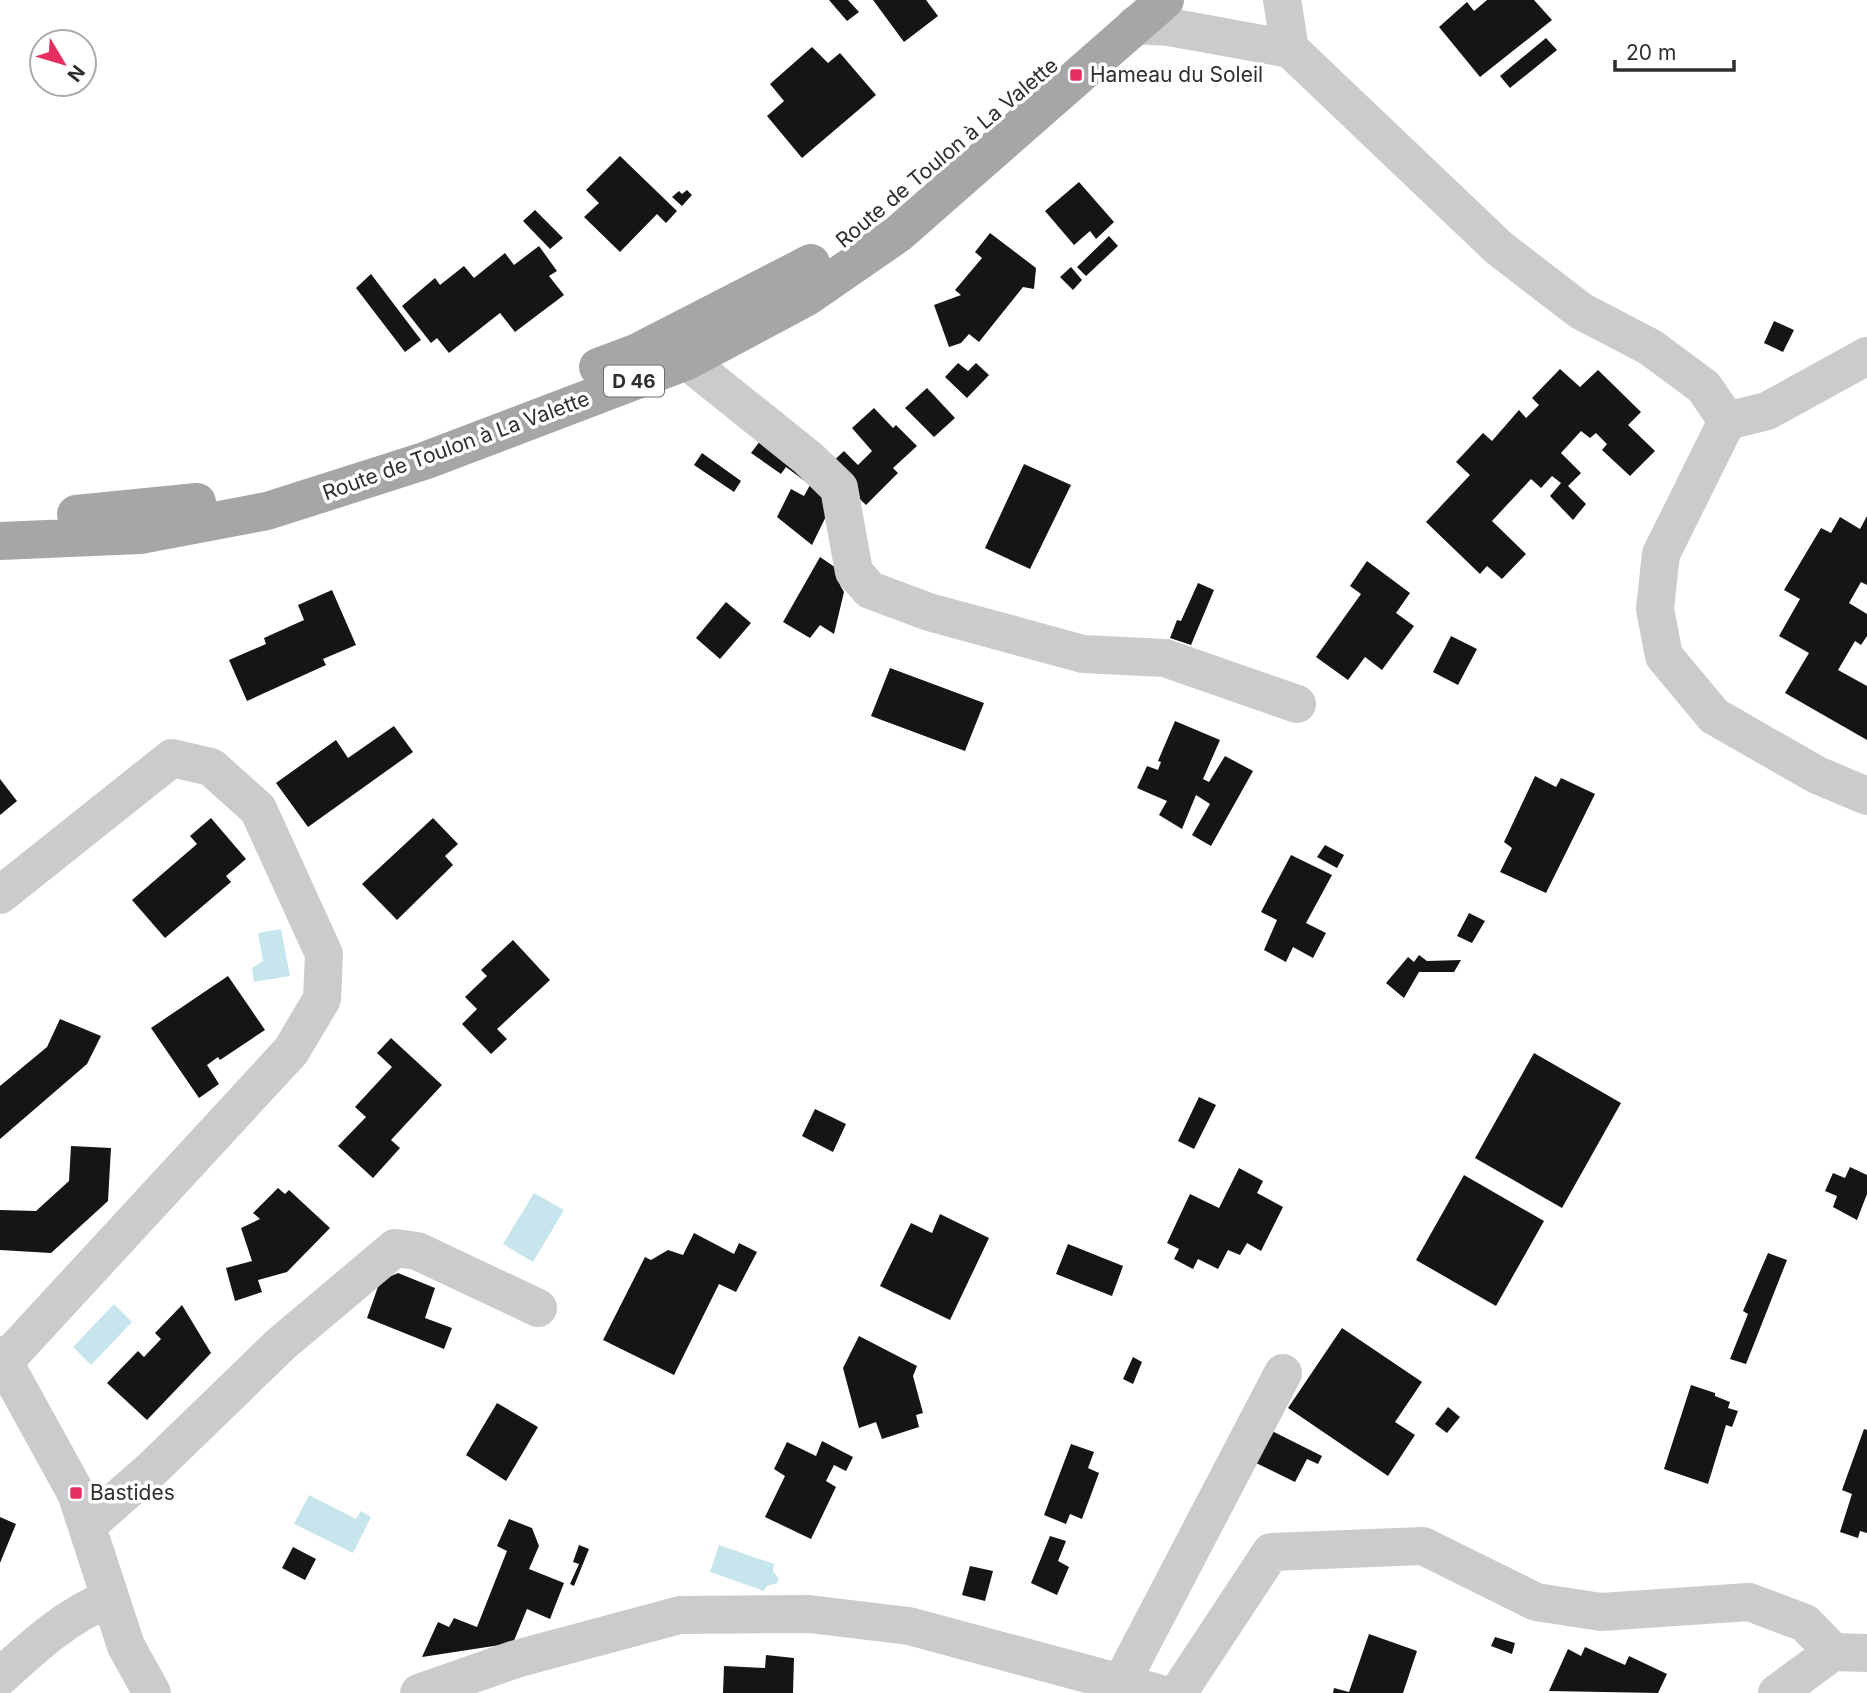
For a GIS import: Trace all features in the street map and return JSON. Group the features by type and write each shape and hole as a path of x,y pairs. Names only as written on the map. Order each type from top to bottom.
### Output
{"main road":[{"name":"Route de Toulon à La Valette","path":"0,517 41,517 201,501 293,482 638,352 793,275 860,232 1131,12 1165,0"},
{"name":"Route de Toulon à La Valette","path":"0,541 140,535 267,511 424,461 687,361 807,297 898,234 1131,12"}],"street":[{"path":"1282,0 1290,49"},
{"path":"1131,12 1169,27 1290,49 1499,248 1581,311 1650,347 1704,387 1727,421"},
{"path":"1867,356 1767,411 1727,421 1661,554 1654,609 1664,656 1714,716 1817,775 1867,796"},
{"path":"687,361 808,458 839,488 854,572 870,590 929,612 1083,654 1165,658 1297,704"},
{"path":"0,895 172,758 211,766 258,809 324,954 322,999 290,1051 2,1358 76,1493 126,1646 152,1693"},
{"path":"88,1525 153,1468 281,1344 395,1248 417,1251 538,1308"},
{"path":"1121,1683 1283,1373"},
{"path":"1178,1693 1271,1552 1423,1546 1536,1602 1601,1612 1749,1602 1805,1623 1850,1652 1777,1693"},
{"path":"0,1677 43,1638 91,1606 109,1599"},
{"path":"419,1693 516,1659 680,1615 809,1614 909,1626 1158,1693"}],"water":[{"path":"281,929 290,976 254,982 252,968 263,961 258,933"},
{"path":"534,1193 564,1210 533,1262 503,1244"},
{"path":"114,1304 132,1322 91,1365 73,1347"},
{"path":"309,1495 356,1519 361,1511 371,1517 353,1553 294,1524"},
{"path":"719,1545 774,1564 773,1571 779,1579 777,1583 767,1586 764,1591 710,1572"}],"building":[{"path":"829,0 848,0 859,12 847,21"},
{"path":"873,0 926,0 938,16 904,42"},
{"path":"1487,0 1534,0 1552,20 1480,77 1439,27 1467,2 1474,11"},
{"path":"1546,38 1557,50 1510,88 1500,76"},
{"path":"812,47 828,63 840,53 876,95 802,158 767,116 784,101 770,84"},
{"path":"620,156 677,211 666,223 657,214 620,252 584,217 599,203 586,190"},
{"path":"1079,182 1114,222 1096,239 1090,231 1074,245 1045,211"},
{"path":"687,190 692,195 682,206 672,197 679,191 682,194"},
{"path":"535,210 563,238 550,249 523,221"},
{"path":"990,233 1036,268 1034,289 1023,287 979,342 969,334 961,343 949,347 934,305 961,295 955,290 982,258 975,252"},
{"path":"1109,236 1118,246 1086,276 1077,267"},
{"path":"539,246 557,271 549,276 564,295 515,332 500,313 449,353 437,338 431,343 402,306 435,278 440,285 464,266 474,278 505,253 514,265"},
{"path":"1071,267 1082,280 1073,290 1060,277"},
{"path":"371,274 421,340 405,352 356,288"},
{"path":"1774,321 1794,330 1783,352 1764,343"},
{"path":"958,363 968,371 976,363 989,375 967,398 945,377"},
{"path":"1560,369 1580,387 1598,370 1641,412 1628,425 1655,451 1630,476 1602,450 1607,444 1596,433 1590,438 1581,431 1561,453 1581,473 1568,486 1586,504 1573,520 1550,496 1561,483 1552,476 1541,488 1531,479 1492,521 1526,554 1502,579 1487,566 1480,574 1426,522 1470,475 1456,462 1483,433 1492,441 1519,410 1526,418 1539,405 1532,398"},
{"path":"927,388 955,418 934,437 905,408"},
{"path":"874,408 893,428 896,425 917,446 893,468 898,473 866,505 827,467 844,451 858,465 872,451 852,428"},
{"path":"763,437 834,500 812,545 777,517 791,489 804,496 810,485 786,467 781,474 751,453"},
{"path":"702,453 741,481 734,492 694,465"},
{"path":"1024,464 1071,485 1030,569 985,548"},
{"path":"1867,516 1867,585 1861,582 1849,603 1867,614 1867,636 1861,645 1855,641 1838,670 1867,686 1867,740 1785,693 1809,653 1779,636 1800,599 1784,590 1821,528 1831,533 1840,517 1860,529"},
{"path":"820,557 848,576 840,585 844,592 834,634 820,625 810,638 783,622"},
{"path":"1367,561 1410,593 1396,613 1414,626 1382,670 1365,657 1348,680 1316,657 1361,594 1350,586"},
{"path":"1198,583 1214,590 1191,645 1170,638"},
{"path":"332,590 356,645 323,659 326,665 247,701 229,660 266,644 264,638 304,620 298,605"},
{"path":"726,602 751,623 720,659 696,638"},
{"path":"1451,636 1477,649 1458,685 1433,672"},
{"path":"890,668 984,703 965,751 871,716"},
{"path":"1175,721 1220,740 1203,779 1209,782 1225,756 1253,771 1211,846 1192,835 1210,804 1196,795 1182,829 1159,815 1167,801 1137,788 1147,766 1158,770 1161,762 1158,761"},
{"path":"394,726 413,752 308,827 276,783 336,740 348,758"},
{"path":"1535,776 1556,787 1561,778 1595,794 1546,893 1500,872 1512,848 1504,842"},
{"path":"0,779 17,801 0,815"},
{"path":"211,818 246,859 226,876 231,882 165,938 132,900 197,844 190,836"},
{"path":"433,818 458,844 445,856 453,865 397,920 362,884"},
{"path":"1325,845 1344,855 1337,868 1317,857"},
{"path":"1291,855 1332,875 1306,923 1326,933 1313,958 1293,947 1286,962 1264,950 1277,920 1261,912"},
{"path":"1469,913 1485,921 1472,943 1457,936"},
{"path":"513,940 550,980 497,1029 507,1039 491,1054 462,1024 477,1009 465,997 487,976 481,970"},
{"path":"1419,955 1427,961 1461,960 1454,972 1419,972 1404,998 1386,983 1408,957 1414,962"},
{"path":"228,976 265,1030 220,1060 218,1057 207,1065 219,1084 199,1098 151,1028"},
{"path":"60,1019 101,1036 87,1064 0,1139 0,1086 47,1047"},
{"path":"391,1038 442,1085 391,1140 400,1148 373,1178 338,1146 366,1117 355,1107 392,1067 377,1053"},
{"path":"1534,1053 1621,1103 1562,1208 1475,1158"},
{"path":"1199,1097 1216,1105 1194,1149 1178,1141"},
{"path":"815,1109 846,1124 833,1152 802,1136"},
{"path":"71,1146 111,1148 108,1201 51,1253 0,1250 0,1210 36,1211 69,1181"},
{"path":"1850,1167 1867,1175 1867,1194 1857,1220 1833,1207 1837,1196 1825,1191 1833,1173 1845,1178"},
{"path":"1239,1168 1263,1181 1257,1193 1283,1207 1261,1251 1247,1243 1240,1255 1228,1250 1218,1269 1198,1259 1193,1269 1174,1259 1179,1249 1167,1243 1190,1194 1219,1208"},
{"path":"1464,1175 1544,1221 1496,1306 1416,1260"},
{"path":"278,1188 285,1194 289,1190 330,1228 287,1272 258,1280 262,1292 235,1301 226,1268 252,1261 241,1228 260,1219 253,1213"},
{"path":"940,1214 989,1238 950,1320 880,1286 911,1223 932,1233"},
{"path":"694,1233 734,1254 739,1243 757,1252 736,1292 719,1284 674,1375 603,1340 645,1257 651,1260 668,1250 683,1255"},
{"path":"1068,1244 1123,1266 1112,1296 1056,1274"},
{"path":"1768,1253 1787,1260 1746,1364 1730,1359 1748,1314 1743,1311"},
{"path":"398,1273 435,1288 425,1318 452,1328 444,1349 367,1318 380,1281"},
{"path":"182,1305 211,1353 147,1420 107,1383 138,1351 144,1357 161,1339 155,1333"},
{"path":"1342,1328 1422,1382 1395,1422 1415,1435 1388,1476 1288,1408"},
{"path":"859,1336 917,1366 913,1376 923,1413 916,1415 919,1427 882,1439 876,1422 859,1428 843,1368"},
{"path":"1133,1357 1142,1362 1133,1384 1123,1379"},
{"path":"1691,1385 1715,1393 1715,1396 1730,1402 1728,1408 1738,1411 1732,1427 1726,1425 1708,1484 1664,1469"},
{"path":"497,1403 538,1427 506,1481 466,1455"},
{"path":"1448,1407 1460,1417 1447,1433 1435,1424"},
{"path":"1864,1429 1867,1430 1867,1533 1860,1531 1858,1538 1840,1532 1852,1494 1842,1490"},
{"path":"1270,1430 1322,1456 1318,1464 1307,1459 1295,1482 1254,1462"},
{"path":"822,1441 853,1457 846,1471 834,1465 826,1481 836,1487 811,1539 765,1517 785,1476 774,1469 787,1442 816,1456"},
{"path":"1071,1444 1094,1452 1088,1468 1099,1473 1082,1519 1070,1514 1066,1524 1044,1515"},
{"path":"0,1517 16,1524 0,1563"},
{"path":"509,1519 532,1528 539,1546 529,1569 564,1583 550,1619 527,1609 513,1643 422,1657 438,1622 449,1627 454,1618 477,1627 507,1551 497,1546"},
{"path":"1050,1536 1066,1541 1058,1561 1069,1567 1057,1595 1031,1583"},
{"path":"579,1545 589,1549 574,1586 570,1584 579,1564 573,1562"},
{"path":"293,1547 316,1559 305,1580 282,1568"},
{"path":"970,1566 993,1571 985,1601 962,1595"},
{"path":"1369,1634 1417,1651 1403,1693 1333,1693 1334,1688 1349,1692"},
{"path":"1495,1637 1515,1643 1512,1654 1491,1646"},
{"path":"1585,1647 1625,1665 1629,1656 1667,1674 1658,1693 1549,1691 1568,1649 1581,1656"},
{"path":"766,1655 794,1658 793,1693 723,1693 724,1666 765,1668"}],"place":[{"name":"Hameau du Soleil","path":"1076,75"},
{"name":"Bastides","path":"76,1493"}]}
